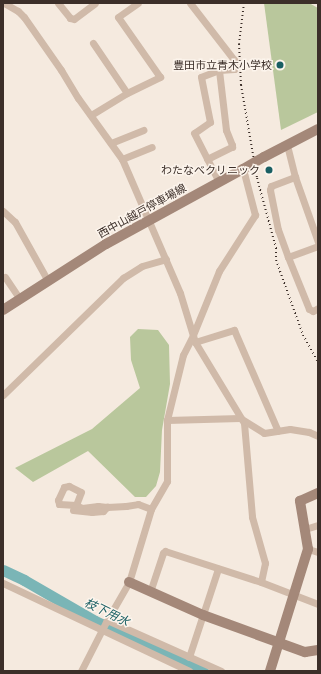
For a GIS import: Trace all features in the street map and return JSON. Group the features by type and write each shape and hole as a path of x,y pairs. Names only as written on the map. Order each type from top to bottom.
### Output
{"street":[{"path":"4,3 18,11 24,18 122,159 180,293 195,342 244,423 248,455 252,517 266,563 261,582"},
{"path":"58,3 70,18 74,19 95,3"},
{"path":"90,115 127,93 160,77 118,17 138,3"},
{"path":"190,3 234,60 234,69 220,70 201,77 210,122 194,133 219,182"},
{"path":"93,43 127,93"},
{"path":"207,159 232,147 226,130 220,70"},
{"name":"西中山越戸停車場線","path":"3,310 149,219 318,129"},
{"path":"111,143 144,130"},
{"path":"287,145 295,177 318,242"},
{"path":"122,159 152,147"},
{"path":"81,671 102,629 129,582 151,509 167,481 167,420 183,355 220,271 254,215 243,169"},
{"path":"295,177 272,186 270,190 278,230 309,309 313,311 318,308"},
{"path":"3,211 15,222 48,281"},
{"path":"288,257 318,246"},
{"path":"3,395 123,278 142,266 166,259"},
{"path":"5,277 20,298"},
{"path":"195,342 234,330 278,431"},
{"path":"167,420 240,418 264,433 290,429 309,432 318,436"},
{"path":"270,671 277,642 293,594 313,550 305,529 300,501 318,493"},
{"path":"74,508 138,504 151,509"},
{"path":"305,529 318,525"},
{"path":"150,592 164,552 261,582 318,604"},
{"path":"189,657 218,569"},
{"path":"129,582 203,615 277,642 306,652 318,650"},
{"path":"3,583 188,671"},
{"path":"107,620 220,671"}],"green space":[{"path":"264,3 309,3 318,8 318,112 281,130"},
{"path":"138,329 158,330 169,345 170,384 162,430 160,472 156,486 146,497 135,497 88,451 33,482 15,468 92,429 140,388 131,360 130,337"}],"waterway":[{"name":"枝下用水","path":"3,570 24,580 95,621 203,671"}],"railway":[{"path":"244,3 239,44 241,85 257,178 276,248 276,260 303,335 318,362"}],"place":[{"name":"豊田市立青木小学校","path":"280,65"},
{"name":"わたなべクリニック","path":"269,170"}]}
